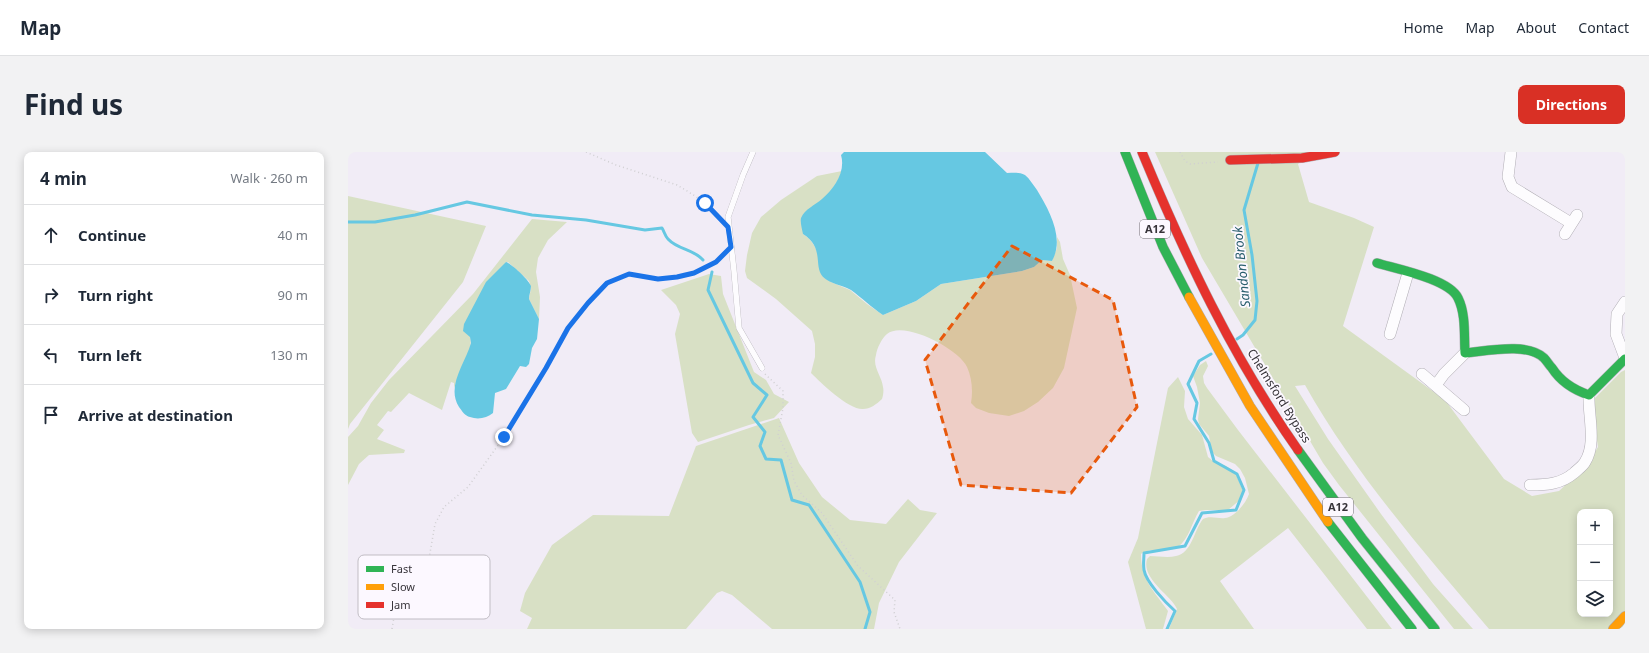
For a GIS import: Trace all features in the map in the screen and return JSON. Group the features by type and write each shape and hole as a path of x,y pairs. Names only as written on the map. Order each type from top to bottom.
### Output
{"main road":[{"name":"A12","path":"1125,152 1163,247 1192,304 1238,387 1336,534 1412,629"},
{"name":"Chelmsford Bypass","path":"1142,152 1175,231 1206,296 1251,378 1341,510 1435,629"},
{"path":"1230,160 1302,158 1335,152"},
{"path":"1377,263 1442,283 1455,291 1461,304 1465,353 1513,349 1532,352 1544,358 1566,384 1577,392 1589,394 1625,359"},
{"path":"1613,629 1625,616"}],"street":[{"path":"1511,152 1508,177 1512,186 1574,219 1565,234"},
{"path":"1390,334 1408,273"},
{"path":"1625,302 1617,314 1616,334 1625,359"},
{"path":"1436,385 1444,374 1465,353"},
{"path":"1422,374 1464,410"},
{"path":"1530,484 1546,486 1566,479 1585,463 1590,447 1591,431 1588,407 1589,394"}],"lane":[{"path":"753,152 743,175 728,218 728,227 739,328 762,368"}],"path":[{"path":"586,152 616,165 677,186 705,203 728,227"},
{"path":"1180,152 1185,161 1190,164 1230,160"},
{"path":"430,555 435,524 444,507 468,487 496,448 546,368 568,328 588,303 607,283 629,274 658,279 694,273 716,262 731,247"},
{"path":"762,368 767,376 783,391 783,408 778,435 791,463 794,481 802,495 822,513 858,566 895,600 894,612 900,629"},
{"path":"392,629 394,619"}],"highlighted area":[{"path":"1012,246 1113,300 1137,407 1071,493 961,485 925,360"}],"green space":[{"path":"1155,152 1311,152 1298,164 1309,202 1354,218 1374,227 1343,326 1445,400 1504,479 1532,496 1559,491 1585,467 1598,447 1594,422 1594,399 1621,372 1625,370 1625,629 1489,629 1415,541 1368,481 1325,418 1305,385 1295,386 1328,439 1381,514 1433,584 1473,629 1454,629 1323,463 1202,258"},
{"path":"842,171 838,180 803,234 812,243 818,253 823,277 850,290 883,315 916,301 941,284 1022,271 1034,267 1042,260 1052,261 1057,248 1057,237 1060,242 1063,259 1070,275 1077,308 1064,368 1053,388 1038,402 1024,411 1009,416 989,413 976,408 971,403 972,389 969,371 962,360 954,352 930,338 906,331 895,331 887,334 879,346 875,364 882,383 883,393 882,399 871,407 863,409 850,405 821,383 811,373 815,357 815,344 812,331 776,299 747,278 745,271 747,255 752,233 761,217 781,200 817,176"},
{"path":"348,196 486,226 463,282 350,424 348,429"},
{"path":"532,219 567,222 548,240 538,258 536,272 540,297 539,319 529,299 531,288 529,281 508,262 506,262 470,337 471,343 468,356 454,388 454,383 451,382 442,410 409,393 391,412 388,411 377,425 384,430 377,439 405,450 404,453 369,455 359,464 348,485 348,437 358,426 371,403 389,380 473,294"},
{"path":"709,274 721,276 723,294 754,372 766,380 774,394 789,402 774,418 698,442 692,433 675,334 680,314 676,305 661,290"},
{"path":"1206,361 1208,366 1203,376 1204,383 1207,388 1392,629 1367,629 1288,528 1220,581 1254,629 1169,629 1177,609 1152,580 1146,566 1147,559 1150,556 1170,557 1181,554 1189,546 1203,519 1208,517 1225,518 1233,515 1243,505 1249,494 1245,478 1240,469 1235,464 1216,456 1212,452 1209,436 1199,424 1198,419 1200,403 1193,376 1200,365"},
{"path":"1178,377 1185,391 1184,407 1188,419 1202,435 1208,457 1214,462 1226,466 1235,472 1243,491 1241,499 1228,510 1199,511 1188,535 1178,547 1169,550 1149,551 1141,554 1143,571 1149,585 1168,611 1163,629 1146,629 1128,562 1138,538 1168,388"},
{"path":"779,418 799,463 822,497 850,520 886,524 908,499 920,510 937,513 899,562 879,603 874,629 772,629 732,595 722,591 717,593 686,629 527,629 532,618 520,611 525,593 552,545 593,515 669,516 696,446"}],"water":[{"path":"844,152 985,152 1007,173 1019,173 1025,175 1037,190 1054,224 1057,243 1056,252 1052,261 1042,260 1034,267 1022,271 941,284 916,301 883,315 851,290 823,277 820,273 818,257 814,245 810,239 803,234 801,218 810,207 822,199 835,185 842,168 841,155"},
{"path":"506,262 520,272 531,286 529,299 539,319 537,339 532,348 529,364 526,367 520,366 506,389 495,393 493,413 482,418 473,418 465,414 459,407 455,391 458,375 471,343 470,337 463,331 464,324 486,282"}],"waterway":[{"name":"Sandon Brook","path":"1237,339 1243,335 1255,320 1257,301 1252,255 1244,210 1258,163"},
{"path":"348,222 375,222 415,215 467,202 532,215 586,220 645,230 662,228 667,238 672,243 699,256 703,260"},
{"path":"712,272 708,290 753,383 767,395 753,417 765,432 760,446 766,459 781,460 792,500 809,505 860,582 870,612 865,629"},
{"name":"Sandon Brook","path":"1167,629 1175,611 1161,597 1145,575 1144,553 1185,546 1202,513 1236,510 1244,490 1237,474 1214,461 1209,443 1194,419 1197,403 1188,384 1199,361 1211,354"}],"traffic: fast":[{"path":"1125,152 1163,247 1189,297"},
{"path":"1377,263 1434,280 1453,291 1461,304 1464,325 1465,353 1495,349 1528,350 1537,353 1544,358 1564,381 1578,391 1589,395 1625,359"},
{"path":"1298,450 1362,538 1435,629"},
{"path":"1328,522 1412,629"}],"traffic: slow":[{"path":"1189,297 1250,406 1328,522"},
{"path":"1613,629 1625,616"}],"traffic: jam":[{"path":"1142,152 1193,268 1212,306 1252,379 1298,450"},
{"path":"1230,160 1302,158 1335,152"}],"route":[{"path":"504,437 546,368 568,328 588,303 607,283 629,274 658,279 694,273 716,262 731,247 728,227 705,203"}]}
